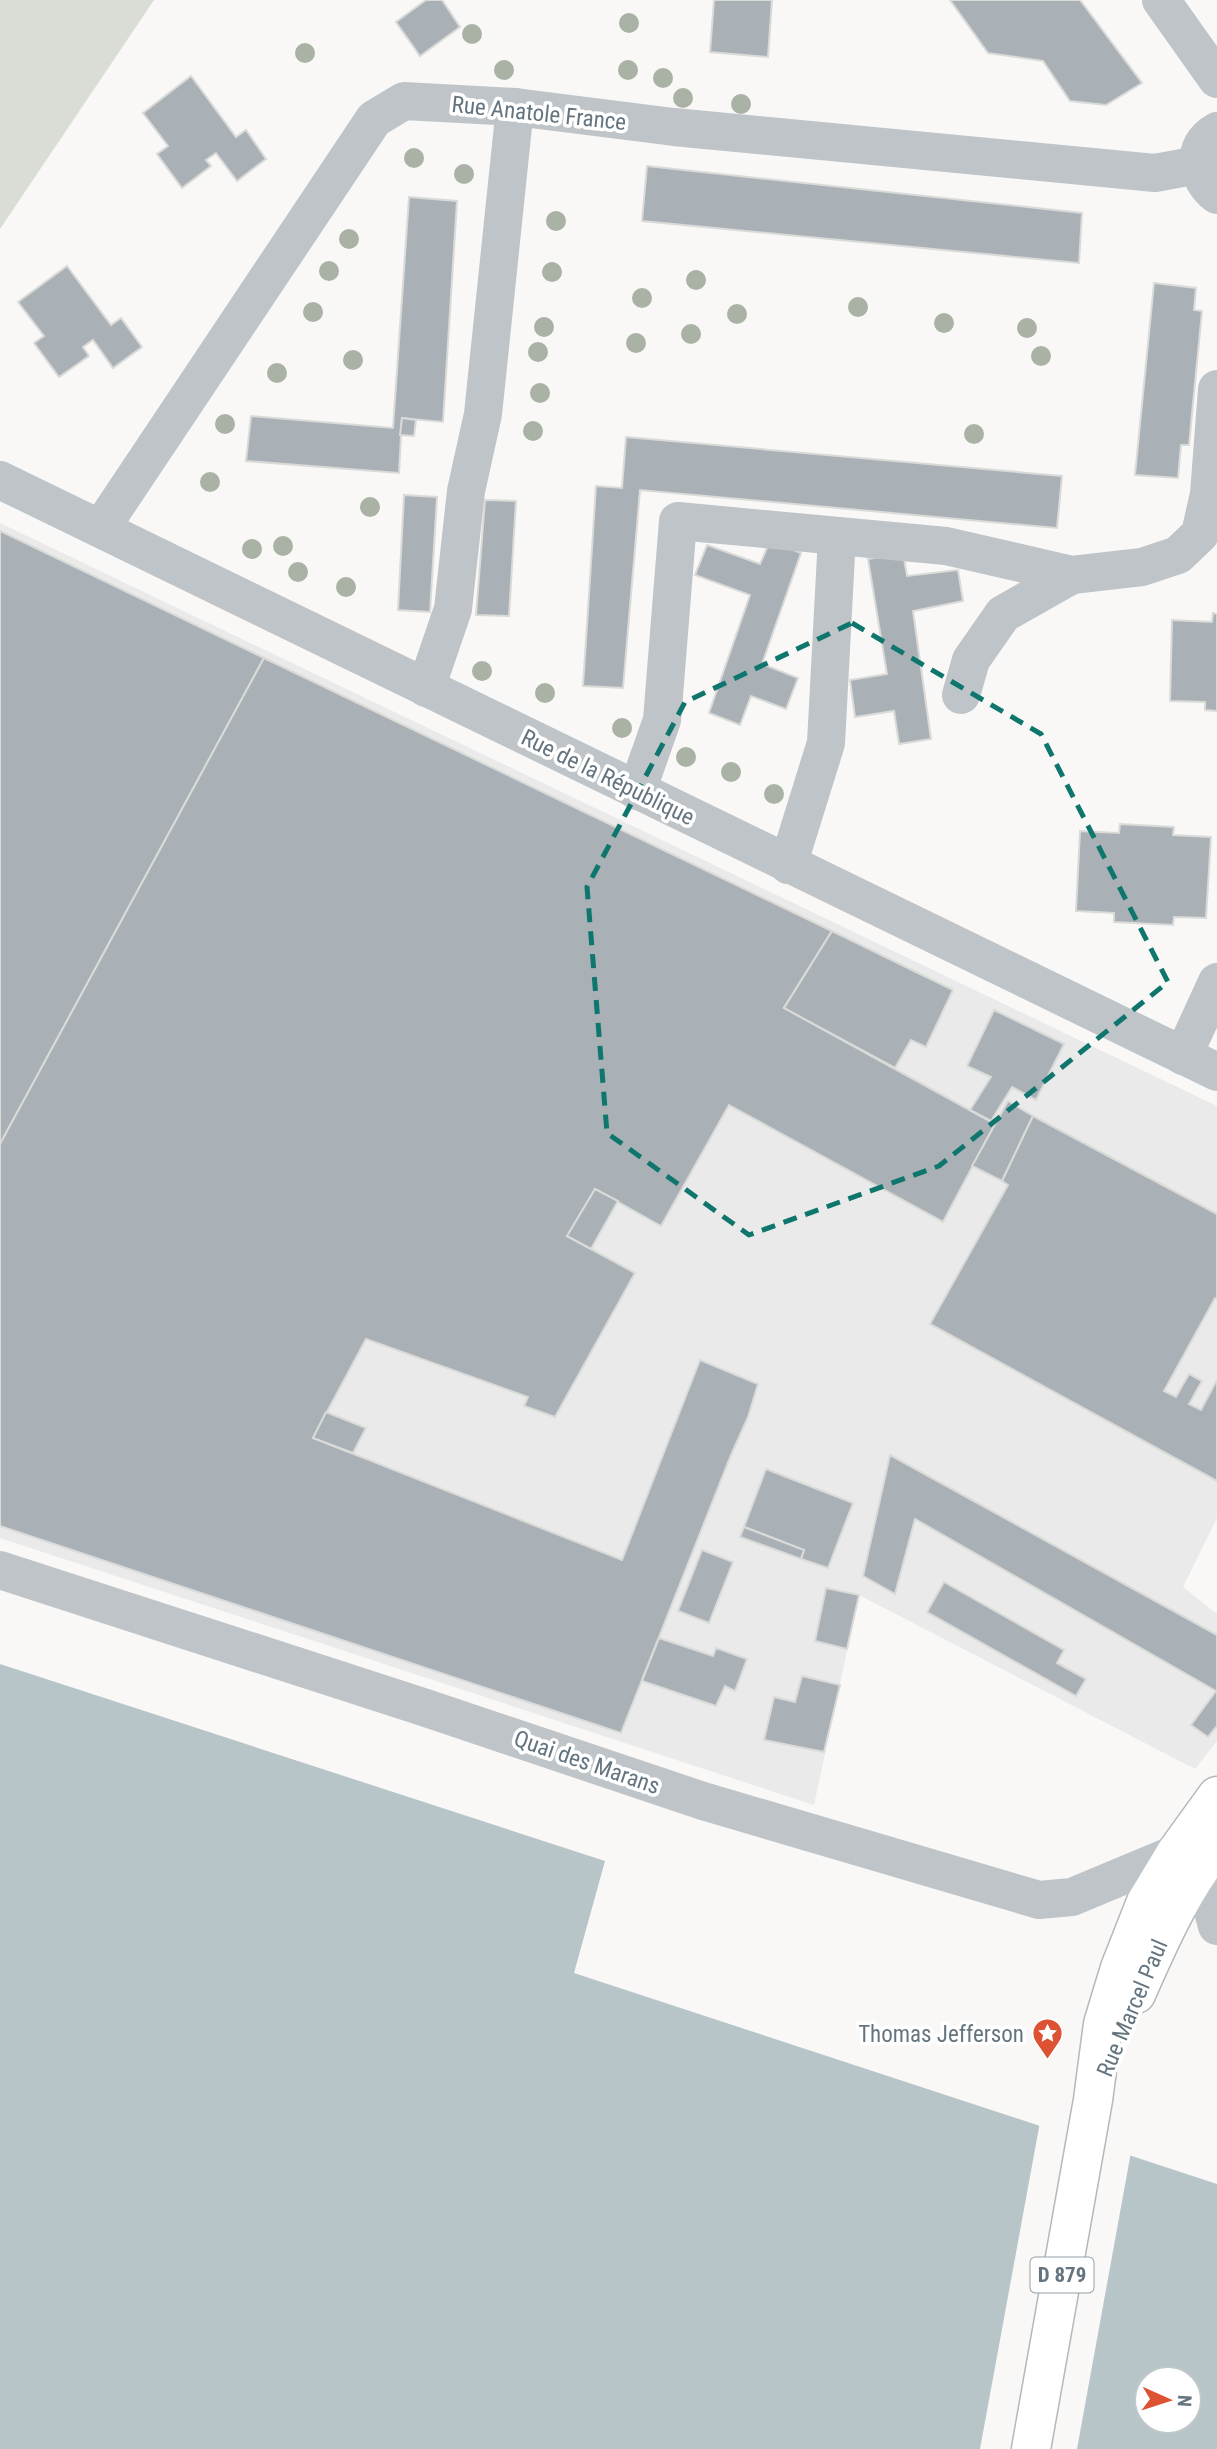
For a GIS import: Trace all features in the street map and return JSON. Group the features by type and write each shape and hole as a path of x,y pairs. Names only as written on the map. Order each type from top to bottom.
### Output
{"main road":[{"name":"Rue Marcel Paul","path":"1031,2449 1094,2100 1103,2024 1120,1968 1146,1902 1197,1855 1217,1796"}],"street":[{"path":"1161,0 1217,79"},
{"name":"Rue Anatole France","path":"101,528 374,119 404,101 516,107 674,127 1208,180"},
{"path":"426,688 453,609 466,491 483,414 516,107"},
{"path":"1208,180 1199,153 1204,143 1217,131"},
{"path":"637,791 662,720 678,521 946,546 1072,576 1142,567 1178,555 1200,534 1209,494 1217,389"},
{"name":"Rue de la République","path":"0,480 1217,1072"},
{"path":"788,865 826,743 837,536"},
{"path":"961,695 971,660 1003,614 1072,576"},
{"path":"1183,1056 1217,982"},
{"name":"Quai des Marans","path":"0,1570 703,1801 1039,1900 1072,1897 1197,1855"},
{"path":"1197,1855 1217,1926"}],"highlighted area":[{"path":"852,623 1041,734 1168,982 939,1166 749,1235 607,1133 587,887 685,702"}],"shaded area":[{"path":"0,0 154,0 0,229"},
{"path":"0,523 1217,1106 1217,1518 1183,1587 1217,1614 1217,1741 1195,1769 859,1595 814,1805 0,1538"},
{"path":"0,1664 605,1861 574,1973 1217,2184 1217,2449 0,2449"}],"pier":[{"path":"1040,2122 1131,2152 1077,2449 980,2449"}],"building":[{"path":"426,0 442,0 460,27 420,56 396,22"},
{"path":"714,0 772,0 768,57 710,52"},
{"path":"950,0 1080,0 1142,83 1106,105 1070,101 1043,61 988,53"},
{"path":"191,76 236,137 246,130 266,159 237,181 216,153 206,160 211,166 182,188 157,154 168,146 143,113"},
{"path":"647,166 1082,213 1079,263 642,221"},
{"path":"409,197 457,201 443,422 402,418 399,473 246,461 251,416 393,428"},
{"path":"67,266 111,325 121,318 142,347 113,368 93,340 83,347 89,356 59,377 34,343 44,336 18,302"},
{"path":"1154,283 1196,288 1194,310 1202,311 1189,445 1181,445 1178,478 1135,475"},
{"path":"402,418 416,420 414,436 400,435"},
{"path":"626,437 1062,476 1057,528 640,490 623,688 583,686 596,486 622,488"},
{"path":"404,495 437,497 430,612 398,610"},
{"path":"485,500 516,501 509,616 476,615"},
{"path":"0,531 264,658 0,1144"},
{"path":"770,541 801,553 762,664 798,678 786,709 751,696 740,725 709,713 750,595 695,575 707,545 760,564"},
{"path":"903,553 907,576 958,570 963,601 913,611 931,739 899,744 894,711 855,717 850,680 887,674 868,559"},
{"path":"1213,613 1217,614 1217,711 1205,710 1205,702 1170,701 1172,620 1212,622"},
{"path":"264,658 832,931 784,1008 995,1124 943,1222 729,1105 661,1226 595,1189 567,1236 635,1273 555,1417 524,1406 528,1397 366,1339 313,1438 622,1560 700,1360 758,1384 748,1417 621,1733 0,1526 0,1144"},
{"path":"1120,824 1174,827 1173,835 1211,837 1206,918 1174,917 1173,925 1114,922 1114,913 1076,911 1080,831 1119,833"},
{"path":"832,931 953,990 926,1047 911,1040 895,1068 784,1008"},
{"path":"994,1010 1064,1044 1036,1100 1012,1087 991,1121 970,1110 991,1077 967,1066"},
{"path":"1008,1101 1033,1116 1002,1181 972,1166"},
{"path":"1033,1116 1217,1214 1217,1299 1215,1298 1164,1391 1176,1397 1189,1374 1202,1381 1189,1404 1201,1410 1217,1380 1217,1481 930,1324 1008,1185 1002,1181"},
{"path":"595,1189 618,1201 591,1249 567,1236"},
{"path":"326,1412 366,1428 353,1453 313,1438"},
{"path":"890,1455 1217,1635 1217,1726 1208,1737 1191,1725 1216,1691 915,1519 895,1594 863,1576"},
{"path":"766,1469 853,1503 828,1568 801,1559 804,1550 744,1527"},
{"path":"744,1527 804,1550 801,1559 740,1537"},
{"path":"702,1550 733,1562 709,1623 678,1611"},
{"path":"944,1582 1064,1650 1057,1663 1086,1679 1076,1696 927,1612"},
{"path":"826,1588 859,1595 847,1649 815,1641"},
{"path":"659,1638 713,1656 716,1648 747,1659 735,1691 725,1686 716,1706 642,1681"},
{"path":"802,1676 840,1685 824,1752 764,1740 774,1697 795,1702"}],"place":[{"name":"Thomas Jefferson","path":"1047,2061"}]}
